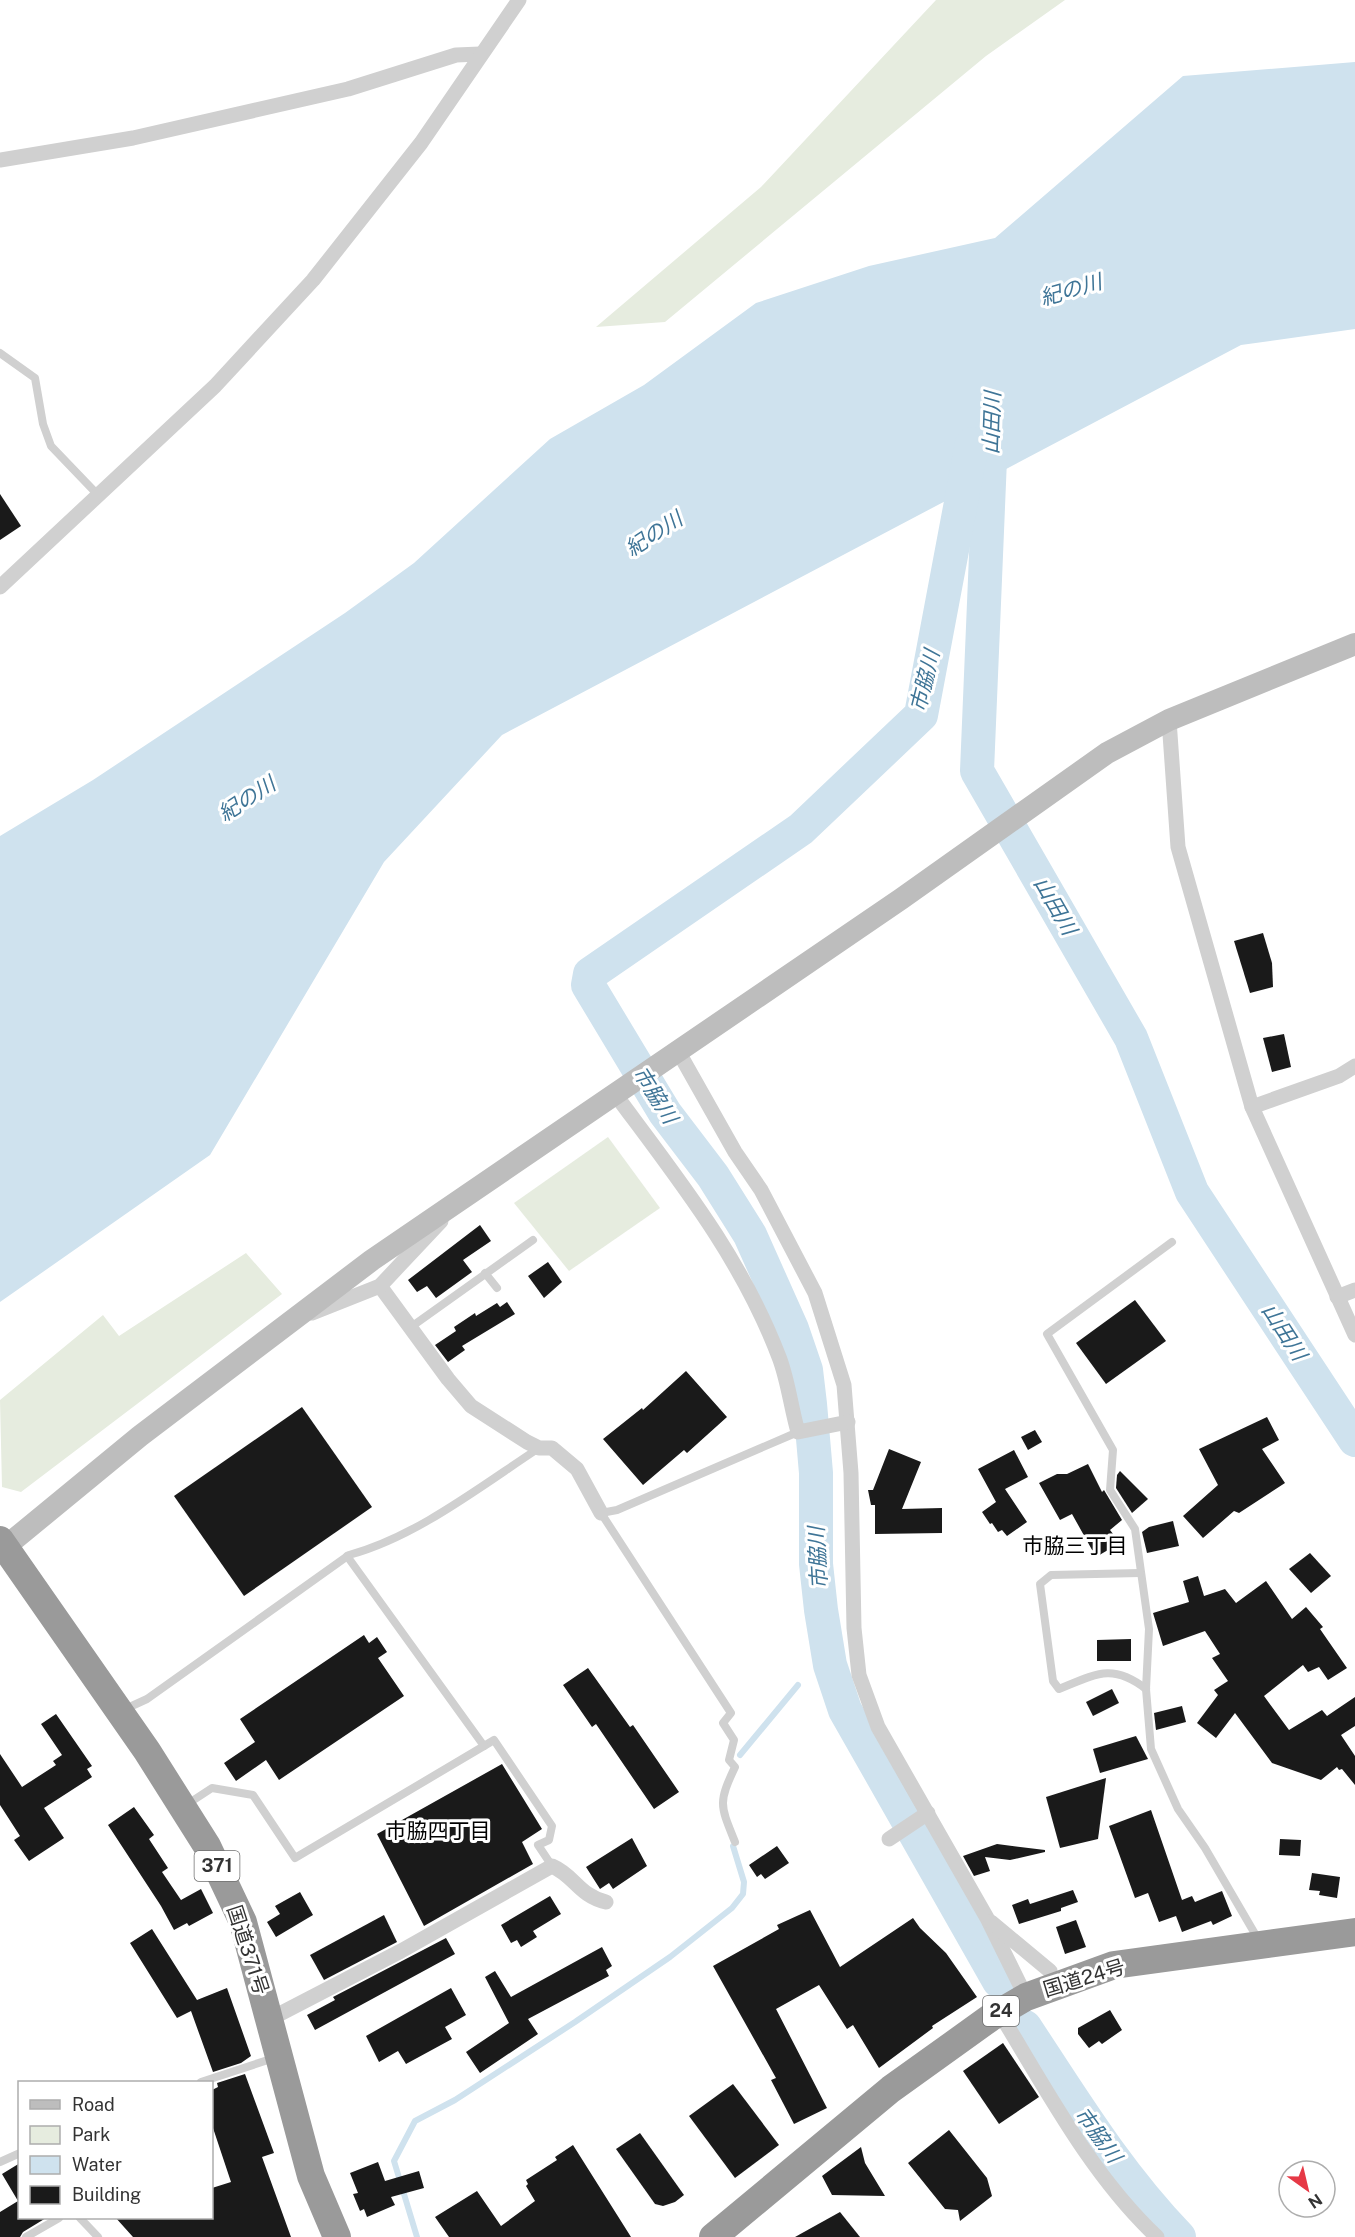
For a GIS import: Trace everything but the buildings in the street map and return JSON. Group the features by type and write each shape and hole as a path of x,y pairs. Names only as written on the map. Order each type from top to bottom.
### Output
{"highway":[{"name":"国道371号","path":"2,1546 119,1712 207,1846 243,1922 311,2176 337,2237"},
{"name":"国道24号","path":"713,2237 891,2089 999,2012 1026,1997 1114,1965 1355,1932"}],"street":[{"path":"0,587 215,386 313,280 421,143 519,0"},
{"path":"0,160 133,138 348,89 456,55 480,54"},
{"path":"2,1546 140,1436 372,1260 901,898 1107,753 1169,720 1355,644"},
{"path":"1169,720 1178,847 1252,1107 1355,1335"},
{"path":"678,1051 735,1152 761,1190 815,1293 844,1385 854,1538 854,1628 859,1676 878,1727 987,1918 1026,1997"},
{"path":"1252,1107 1340,1076 1355,1066"},
{"path":"615,1094 714,1227 743,1279 780,1359 798,1432 848,1422"},
{"path":"292,1321 380,1286 461,1200"},
{"path":"380,1286 448,1379 471,1406 503,1429 539,1448 552,1448 577,1469 601,1513"},
{"path":"1337,1297 1355,1290"},
{"path":"889,1839 928,1813"},
{"path":"270,2019 552,1866 568,1876 590,1898 606,1902"},
{"path":"987,1918 1050,1971"},
{"path":"999,2012 1063,2117 1105,2177 1128,2208 1157,2237"}],"lane":[{"path":"0,353 35,378 42,424 51,446 98,495"},
{"path":"411,1327 533,1240"},
{"path":"1172,1242 1047,1334 1113,1450 1110,1490 1135,1529 1149,1629 1146,1689 1151,1749 1178,1809 1205,1848 1261,1944"},
{"path":"485,1273 497,1288"},
{"path":"735,1842 724,1815 722,1794 735,1767 729,1760 734,1740 723,1723 731,1713 601,1513 617,1510 798,1432"},
{"path":"119,1712 147,1699 347,1556 379,1547 463,1498 539,1448"},
{"path":"347,1556 484,1746"},
{"path":"1140,1573 1051,1575 1040,1584 1053,1681 1059,1689 1083,1679 1114,1671 1129,1676 1146,1689"},
{"path":"183,1808 212,1788 253,1795 295,1858 494,1740 552,1826 549,1840 538,1845 552,1866"},
{"path":"204,2081 280,2056"},
{"path":"0,2162 18,2154"},
{"path":"26,2237 57,2219"},
{"path":"82,2219 98,2237"}],"green space":[{"path":"936,0 1065,0 986,56 665,322 596,327 761,187"},
{"path":"608,1137 660,1208 569,1271 514,1203"},
{"path":"246,1253 282,1294 21,1492 2,1487 0,1400 103,1315 119,1336"}],"water":[{"name":"紀の川","path":"1355,62 1355,329 1241,345 502,735 384,862 210,1155 0,1302 0,836 93,780 345,613 414,563 550,439 644,385 756,303 869,266 995,238 1183,76"}],"waterway":[{"name":"山田川","path":"991,435 977,771 1131,1038 1192,1192 1355,1440"},
{"name":"市脇川","path":"972,444 921,715 801,829 590,974 588,985 665,1113 713,1176 750,1235 792,1329 806,1370 810,1404 816,1473 816,1564 830,1665 845,1710 999,1981"},
{"path":"740,1755 798,1685"},
{"path":"417,2237 394,2161 415,2121 455,2100 575,2022 670,1957 732,1908 743,1894 744,1882 733,1846"},
{"name":"市脇川","path":"1025,2027 1116,2162 1179,2237"}],"district":[{"name":"市脇三丁目","path":"1075,1546"},
{"name":"市脇四丁目","path":"438,1831"}]}
